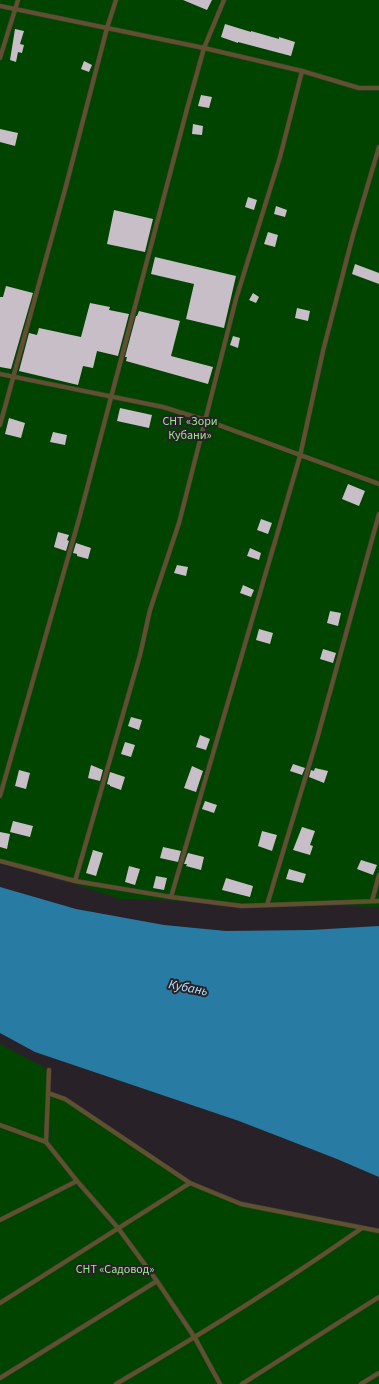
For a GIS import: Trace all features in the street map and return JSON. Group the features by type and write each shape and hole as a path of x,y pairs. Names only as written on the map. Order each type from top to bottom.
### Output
{"lane":[{"path":"0,58 18,0"},
{"path":"0,425 12,377 66,186 106,28 116,0"},
{"path":"0,796 56,601 112,397 186,109 204,48 224,0"},
{"path":"0,6 204,48 302,71 358,88 379,88"},
{"path":"75,881 140,655 150,610 178,523 236,299 280,157 302,71"},
{"path":"171,897 300,456 325,343 353,235 379,147"},
{"path":"0,374 163,407 205,420 379,484"},
{"path":"267,905 317,739 379,514"},
{"path":"0,860 75,881 171,897 242,906 379,901"},
{"path":"372,901 379,875"},
{"path":"46,1142 49,1070"},
{"path":"48,1093 65,1099 190,1183 241,1204 379,1231"},
{"path":"0,1124 46,1142 77,1181 118,1228 158,1281 195,1338 220,1384"},
{"path":"0,1220 77,1181"},
{"path":"0,1303 190,1183"},
{"path":"116,1384 195,1338 325,1254 362,1228"},
{"path":"0,1378 158,1281"},
{"path":"242,1384 379,1298"},
{"path":"361,1384 379,1373"}],"green space":[{"name":"СНТ «Зори Кубани»","path":"0,0 379,0 379,907 120,899 0,859"},
{"name":"СНТ «Садовод»","path":"0,1044 49,1070 48,1093 65,1099 190,1183 241,1204 379,1230 379,1384 0,1384"}],"water":[{"name":"Кубань","path":"0,887 76,909 164,925 226,931 311,930 379,926 379,1177 239,1121 35,1052 0,1033"}],"building":[{"path":"183,0 212,0 207,10"},
{"path":"225,24 251,32 279,39 279,37 295,42 291,56 238,43 221,37"},
{"path":"15,29 24,31 20,44 24,45 22,53 18,52 16,62 10,60"},
{"path":"84,61 92,65 89,72 81,69"},
{"path":"201,95 212,97 209,108 198,106"},
{"path":"193,124 203,126 202,135 192,134"},
{"path":"0,129 18,133 15,146 0,142"},
{"path":"248,197 257,200 254,210 245,207"},
{"path":"276,206 287,210 285,217 274,214"},
{"path":"114,210 153,219 145,252 107,244"},
{"path":"268,232 278,235 275,247 264,244"},
{"path":"155,257 236,276 224,328 186,319 194,284 151,274"},
{"path":"355,264 379,273 379,284 352,274"},
{"path":"6,286 33,293 11,369 0,367 0,297 3,297"},
{"path":"253,293 259,297 256,303 249,300"},
{"path":"90,303 110,307 109,310 129,314 118,356 97,351 93,368 83,366 78,385 19,371 29,333 37,335 39,328 81,337"},
{"path":"297,308 310,311 308,321 295,318"},
{"path":"139,311 180,321 171,356 213,367 208,384 126,361 127,357 125,357 136,316"},
{"path":"233,336 240,338 238,348 230,345"},
{"path":"120,408 152,415 149,428 117,421"},
{"path":"9,418 25,423 21,438 5,434"},
{"path":"53,432 67,435 65,445 50,442"},
{"path":"348,484 365,491 359,506 342,499"},
{"path":"261,519 272,523 268,534 257,530"},
{"path":"58,532 69,535 66,551 54,547"},
{"path":"76,543 91,548 88,559 77,556 77,554 73,553"},
{"path":"250,548 261,553 259,560 247,556"},
{"path":"177,565 188,567 186,576 174,573"},
{"path":"243,585 254,590 251,597 240,593"},
{"path":"330,611 341,613 338,626 327,623"},
{"path":"259,629 273,633 270,644 256,640"},
{"path":"323,649 336,653 333,663 320,659"},
{"path":"131,717 142,720 139,730 128,726"},
{"path":"200,735 210,739 206,750 196,747"},
{"path":"125,742 135,745 131,757 121,754"},
{"path":"293,764 305,768 302,775 290,771"},
{"path":"91,765 103,770 100,781 88,778"},
{"path":"192,766 203,771 196,792 184,788"},
{"path":"315,768 328,771 324,783 309,777 311,770 314,771"},
{"path":"19,770 30,773 26,789 15,786"},
{"path":"110,772 125,777 121,790 107,784"},
{"path":"205,801 217,805 214,813 202,809"},
{"path":"13,821 33,826 30,837 10,832"},
{"path":"302,827 315,831 310,845 313,846 310,855 293,850"},
{"path":"262,831 277,835 272,851 258,846"},
{"path":"0,832 10,834 7,849 0,847"},
{"path":"163,847 181,851 178,862 160,858"},
{"path":"93,850 103,853 96,876 86,873"},
{"path":"188,853 204,857 201,870 186,866 187,864 184,864"},
{"path":"361,860 377,865 373,875 357,869"},
{"path":"129,866 140,869 135,885 125,882"},
{"path":"289,869 306,874 303,883 286,879"},
{"path":"156,876 167,878 164,890 153,888"},
{"path":"226,878 253,886 250,897 222,890"}]}
